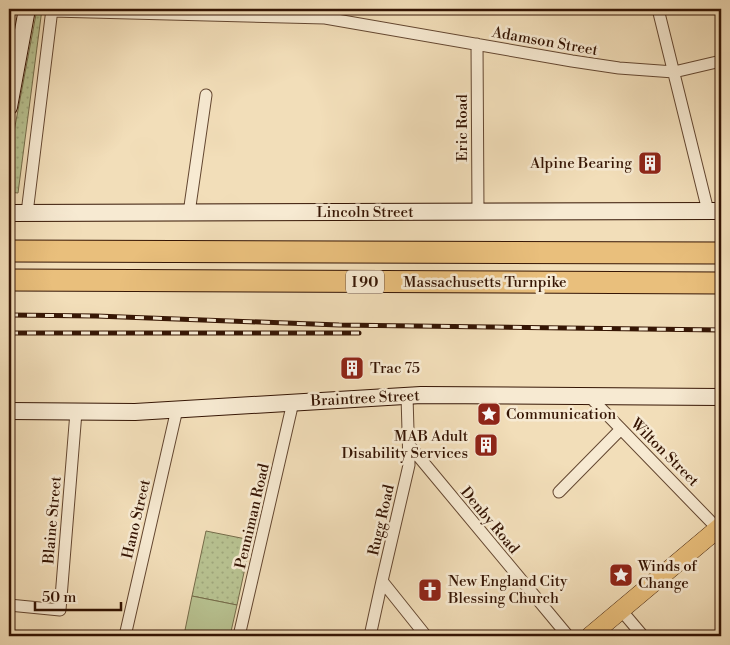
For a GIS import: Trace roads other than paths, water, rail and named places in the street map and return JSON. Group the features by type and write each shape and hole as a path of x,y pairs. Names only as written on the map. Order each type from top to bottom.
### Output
{"highway":[{"name":"Massachusetts Turnpike","path":"9,251 721,253"},
{"name":"Massachusetts Turnpike","path":"9,280 721,284"}],"main road":[{"path":"590,636 720,528"}],"street":[{"path":"9,107 27,9"},
{"path":"658,9 714,211"},
{"path":"27,213 52,10"},
{"name":"Adamson Street","path":"52,10 326,18 619,68 674,72 721,61"},
{"name":"Eric Road","path":"477,44 478,212"},
{"path":"189,213 206,95"},
{"name":"Lincoln Street","path":"9,213 714,211"},
{"name":"Braintree Street","path":"9,411 128,412 407,396 721,397"},
{"name":"Rugg Road","path":"370,636 409,465 407,396"},
{"name":"Wilton Street","path":"588,396 720,528"},
{"name":"Penniman Road","path":"239,636 294,402"},
{"name":"Hano Street","path":"125,636 177,409"},
{"name":"Blaine Street","path":"9,605 60,610 76,412"},
{"path":"559,492 621,429"},
{"name":"Denby Road","path":"409,445 568,636"},
{"path":"382,582 426,636"},
{"path":"621,610 643,636"}],"railway":[{"path":"9,315 96,316 339,325 721,330"},
{"path":"9,333 359,333"}],"place":[{"name":"Alpine Bearing","path":"650,163"},
{"name":"Trac 75","path":"352,368"},
{"name":"Communication","path":"489,414"},
{"name":"MAB Adult Disability Services","path":"486,445"},
{"name":"Winds of Change","path":"621,575"},
{"name":"New England City Blessing Church","path":"430,590"}]}
